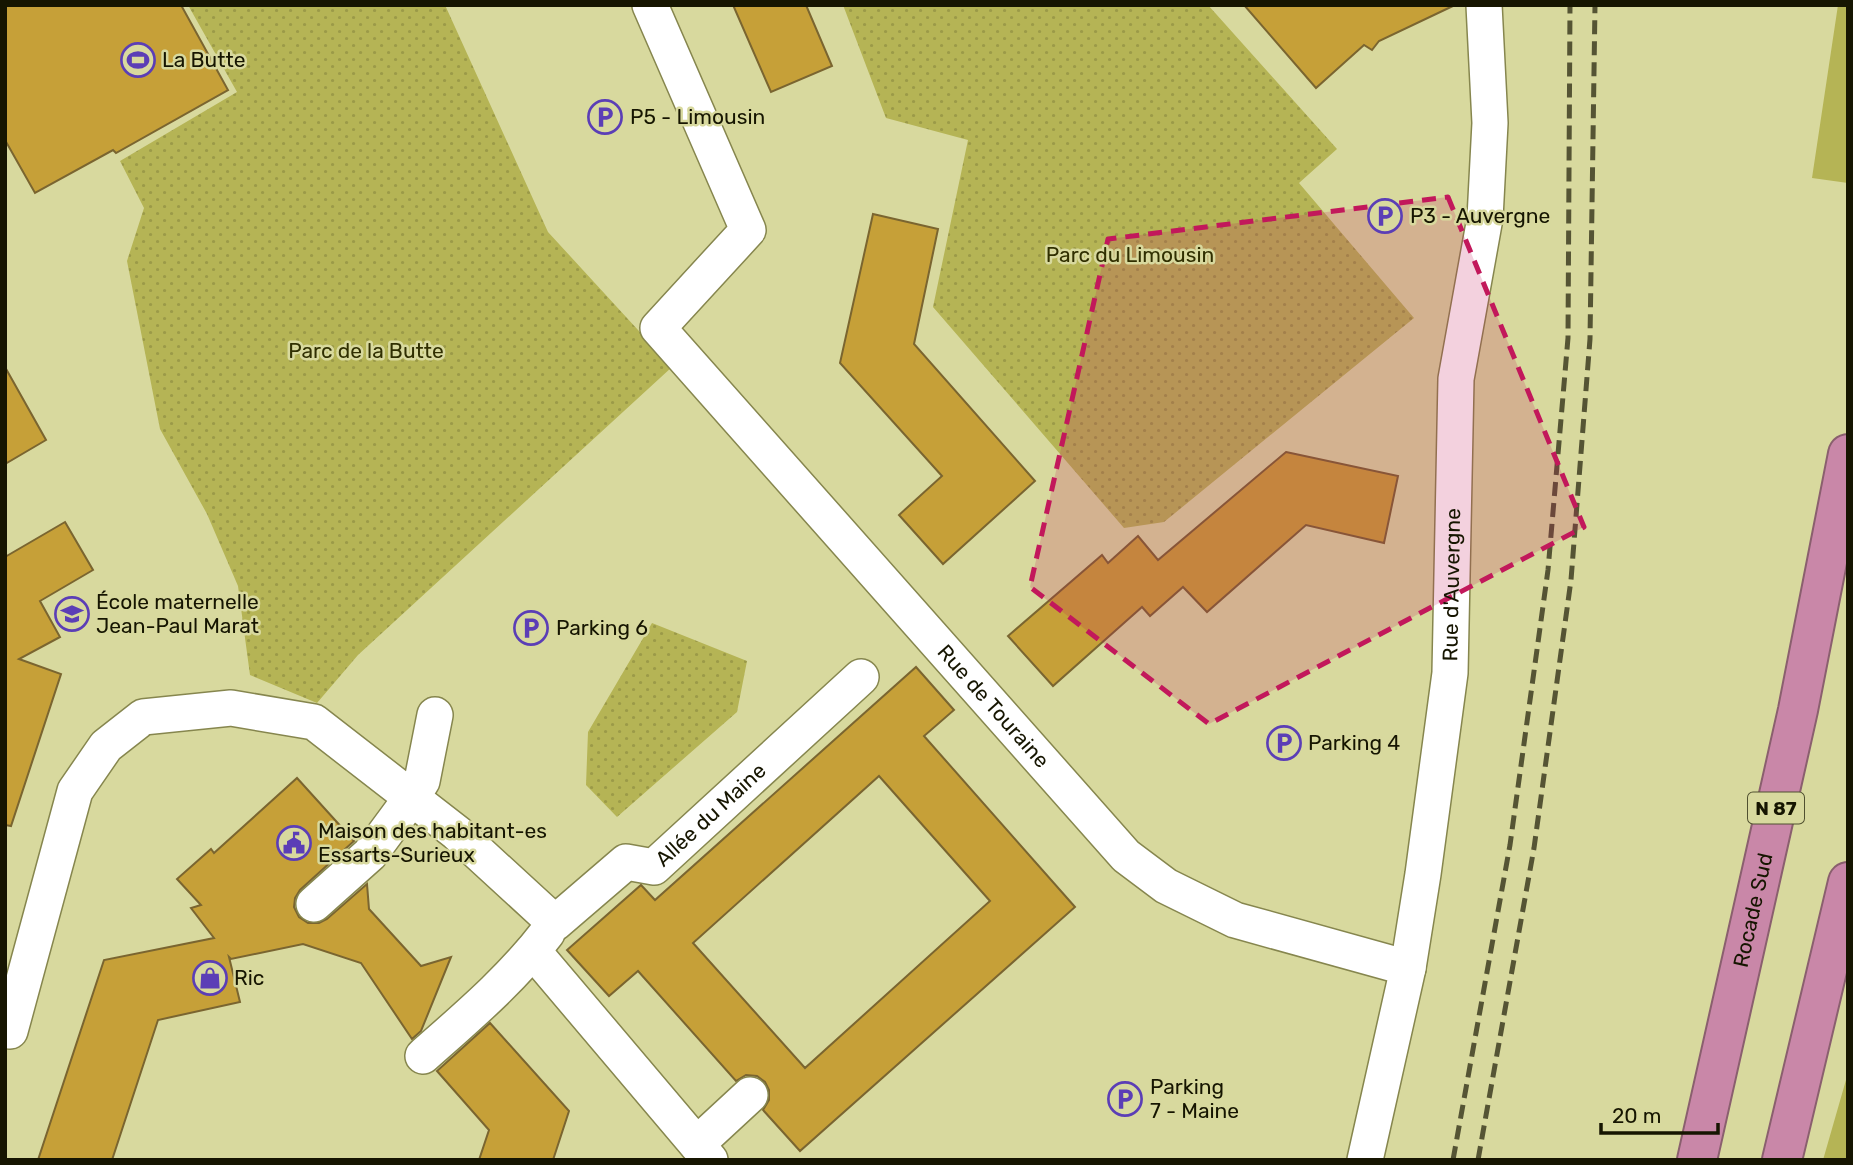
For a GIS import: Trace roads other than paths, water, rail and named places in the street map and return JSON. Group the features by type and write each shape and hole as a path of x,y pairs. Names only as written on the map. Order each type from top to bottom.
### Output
{"highway":[{"name":"Rocade Sud","path":"1697,1160 1798,710 1848,454"},
{"path":"1782,1160 1848,882"}],"street":[{"name":"Rue de Touraine","path":"650,5 748,230 658,328 1126,856 1166,886 1236,920 1408,968"},
{"name":"Rue d'Auvergne","path":"1365,1160 1408,968 1450,673 1456,379 1485,218 1490,123 1484,5"},
{"name":"Allée du Maine","path":"555,923 626,862 653,867 861,677"},
{"path":"7,1036 75,791 106,746 143,717 231,708 314,722 420,795 457,833 555,923 533,951 490,996 423,1056"},
{"path":"314,904 370,854 420,795 435,715"},
{"path":"533,951 703,1152 750,1096"}],"railway":[{"path":"1453,1160 1510,845 1548,570 1568,338 1570,5"},
{"path":"1478,1160 1534,848 1571,580 1590,339 1595,5"}],"place":[{"name":"La Butte","path":"138,60"},
{"name":"P5 - Limousin","path":"605,117"},
{"name":"P3 - Auvergne","path":"1385,216"},
{"name":"École maternelle Jean-Paul Marat","path":"72,614"},
{"name":"Parking 6","path":"531,628"},
{"name":"Parking 4","path":"1284,743"},
{"name":"Maison des habitant-es Essarts-Surieux","path":"294,843"},
{"name":"Ric","path":"210,978"},
{"name":"Parking 7 - Maine","path":"1125,1099"}],"park label":[{"name":"Parc du Limousin","path":"1130,255"},
{"name":"Parc de la Butte","path":"366,351"}]}
